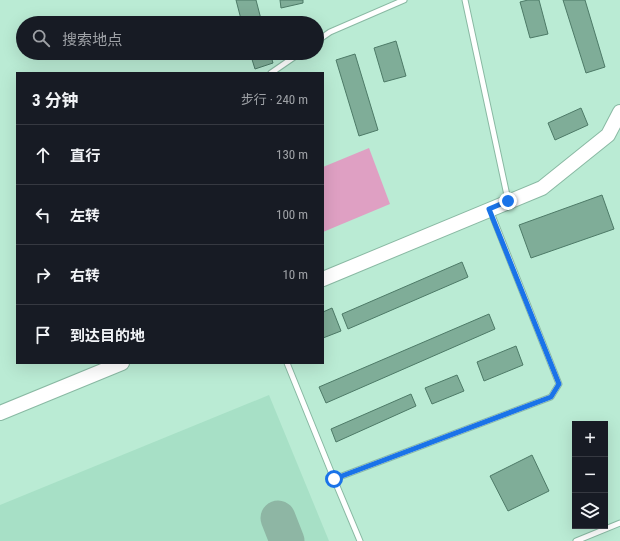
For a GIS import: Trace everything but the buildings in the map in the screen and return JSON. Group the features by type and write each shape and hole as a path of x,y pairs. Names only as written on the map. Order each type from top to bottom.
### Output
{"street":[{"path":"324,280 542,188 614,133 620,112"},
{"path":"0,413 120,364"}],"lane":[{"path":"324,36 330,32 404,0"},
{"path":"465,0 508,201"},
{"path":"272,72 290,60"},
{"path":"334,479 551,397 559,384 489,209"},
{"path":"287,364 360,541"},
{"path":"576,541 620,523"}],"shaded area":[{"path":"369,148 390,204 324,232 324,167"},
{"path":"269,395 329,541 0,541 0,505"}],"taxiway":[{"path":"278,518 287,541"}],"route":[{"path":"334,479 551,397 559,384 489,209 508,201"}]}
